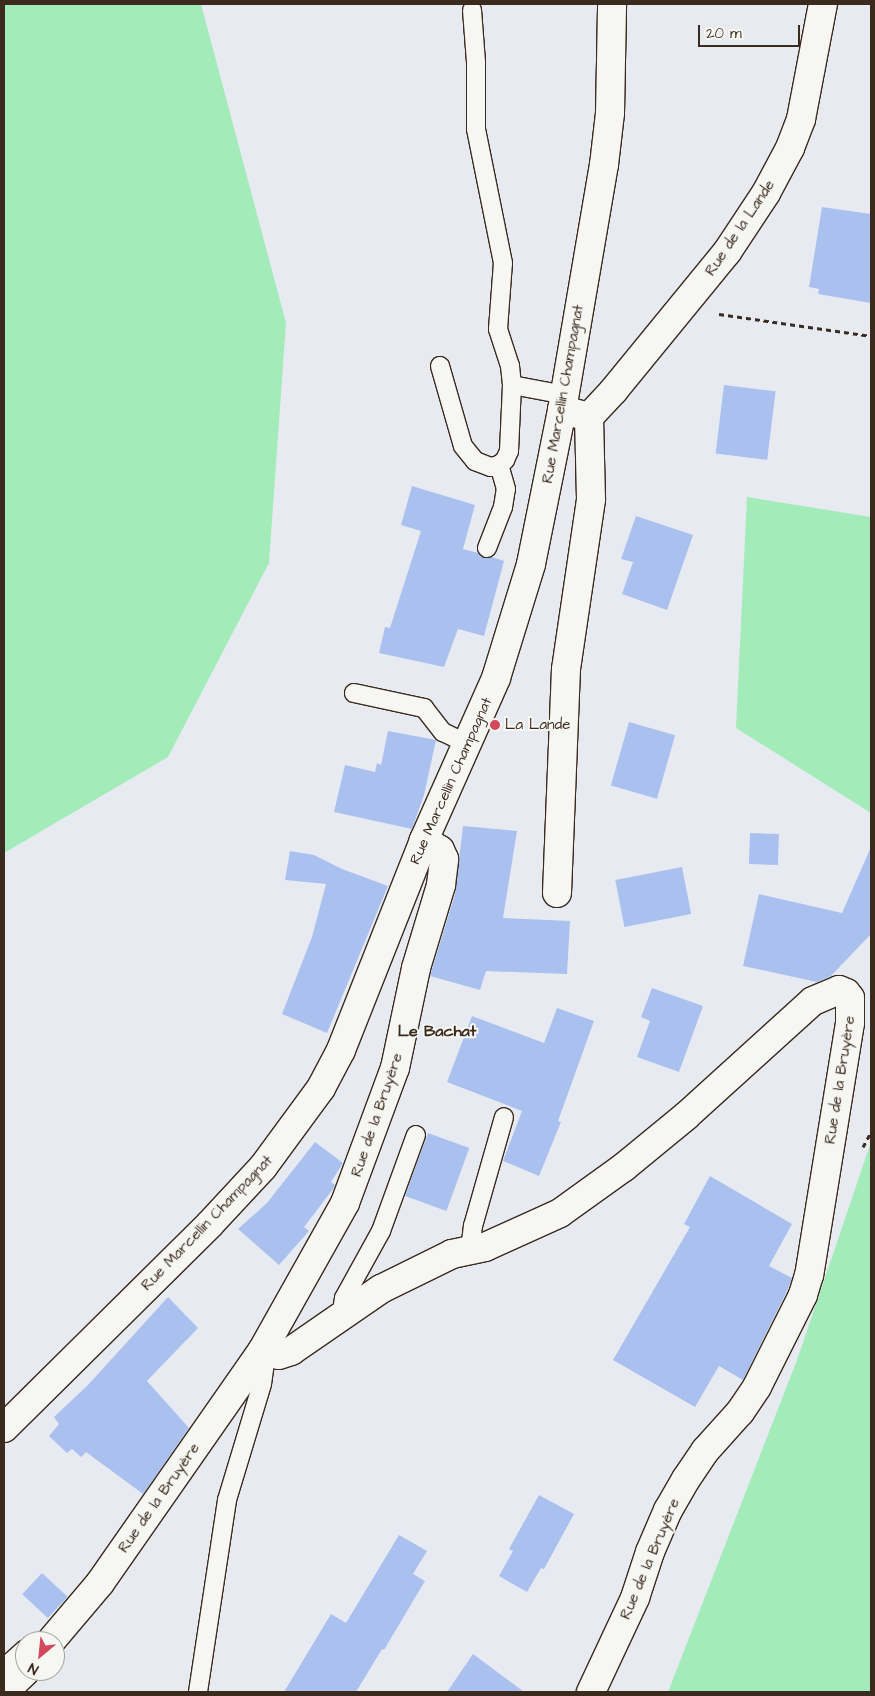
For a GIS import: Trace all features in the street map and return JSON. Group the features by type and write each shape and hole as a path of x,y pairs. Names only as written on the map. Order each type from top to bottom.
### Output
{"street":[{"name":"Rue Marcellin Champagnat","path":"4,1428 210,1224 263,1167 321,1088 341,1050 424,840 496,678 530,564 563,403 605,156 610,113 612,4"},
{"name":"Rue de la Lande","path":"588,417 614,390 727,252 766,193 790,148 801,119 824,4"},
{"path":"558,893 566,669 591,499 588,417 563,403"},
{"name":"Rue de la Bruyère","path":"60,1631 100,1583 262,1351 345,1203 395,1068 408,1014 409,994 435,910 444,872 444,859 440,850 424,840"},
{"name":"Rue de la Bruyère","path":"262,1351 279,1355 291,1351 381,1288 452,1254 484,1247 560,1213 624,1167 686,1116 813,1000 838,990 850,998 850,1024 809,1275 803,1295 757,1387 740,1412 700,1458 668,1510 650,1552 635,1598 591,1692"},
{"path":"4,1692 16,1681"}],"lane":[{"path":"440,366 463,446 475,461 491,467 499,465 505,460 509,451 512,385 510,366 498,330 502,263 476,129 476,62 472,10"},
{"path":"512,385 563,403"},
{"path":"487,548 503,507 506,489 499,465"},
{"path":"354,693 424,708 443,732 468,744"},
{"path":"470,1250 472,1226 504,1117"},
{"path":"347,1312 343,1305 344,1298 380,1231 416,1135"},
{"path":"198,1692 227,1500 262,1384 265,1362 262,1351"},
{"path":"4,1668 15,1659"}],"path":[{"path":"716,313 871,336"}],"green space":[{"path":"4,4 201,4 286,323 269,563 168,757 4,853"},
{"path":"747,497 871,517 871,813 736,728"},
{"path":"871,1142 871,1692 668,1692 797,1360"}],"building":[{"path":"822,207 871,214 871,303 818,294 819,289 809,287"},
{"path":"724,385 776,391 767,460 716,453"},
{"path":"412,486 475,505 463,549 478,553 484,558 492,557 504,561 484,636 458,629 444,667 379,653 385,627 390,628 421,531 401,525"},
{"path":"636,516 693,535 667,610 622,594 633,562 621,559"},
{"path":"629,722 675,735 657,799 611,785"},
{"path":"388,731 436,740 424,795 412,829 334,812 345,765 375,772 377,763 381,765"},
{"path":"463,826 517,831 503,918 570,921 567,974 486,971 480,990 430,976 455,894"},
{"path":"750,833 779,834 778,865 749,864"},
{"path":"871,847 871,934 830,977 817,982 743,966 759,894 842,913"},
{"path":"290,851 314,855 342,869 388,886 327,1033 282,1014 312,937 326,884 285,880"},
{"path":"682,867 691,914 624,927 615,880"},
{"path":"652,988 703,1006 679,1072 637,1057 650,1021 641,1017"},
{"path":"557,1008 594,1021 558,1121 561,1122 539,1176 503,1161 522,1111 447,1082 472,1016 544,1043"},
{"path":"428,1133 469,1148 446,1211 405,1196"},
{"path":"315,1142 343,1163 331,1182 335,1185 333,1189 304,1227 309,1231 279,1265 238,1229 267,1203"},
{"path":"710,1176 792,1224 769,1266 792,1278 743,1380 719,1366 695,1407 613,1360 690,1227 684,1224"},
{"path":"168,1297 198,1328 147,1381 189,1428 143,1494 86,1452 81,1457 72,1449 67,1453 49,1436 59,1424 54,1417 88,1385"},
{"path":"539,1495 574,1514 544,1569 541,1568 527,1592 499,1576 513,1551 509,1549"},
{"path":"399,1535 427,1551 413,1574 425,1581 384,1650 382,1649 356,1692 284,1692 331,1614 346,1623"},
{"path":"42,1573 68,1597 48,1618 22,1594"},
{"path":"473,1654 524,1692 447,1692"}],"place":[{"name":"La Lande","path":"495,725"}],"district":[{"name":"Le Bachat","path":"437,1031"}]}
